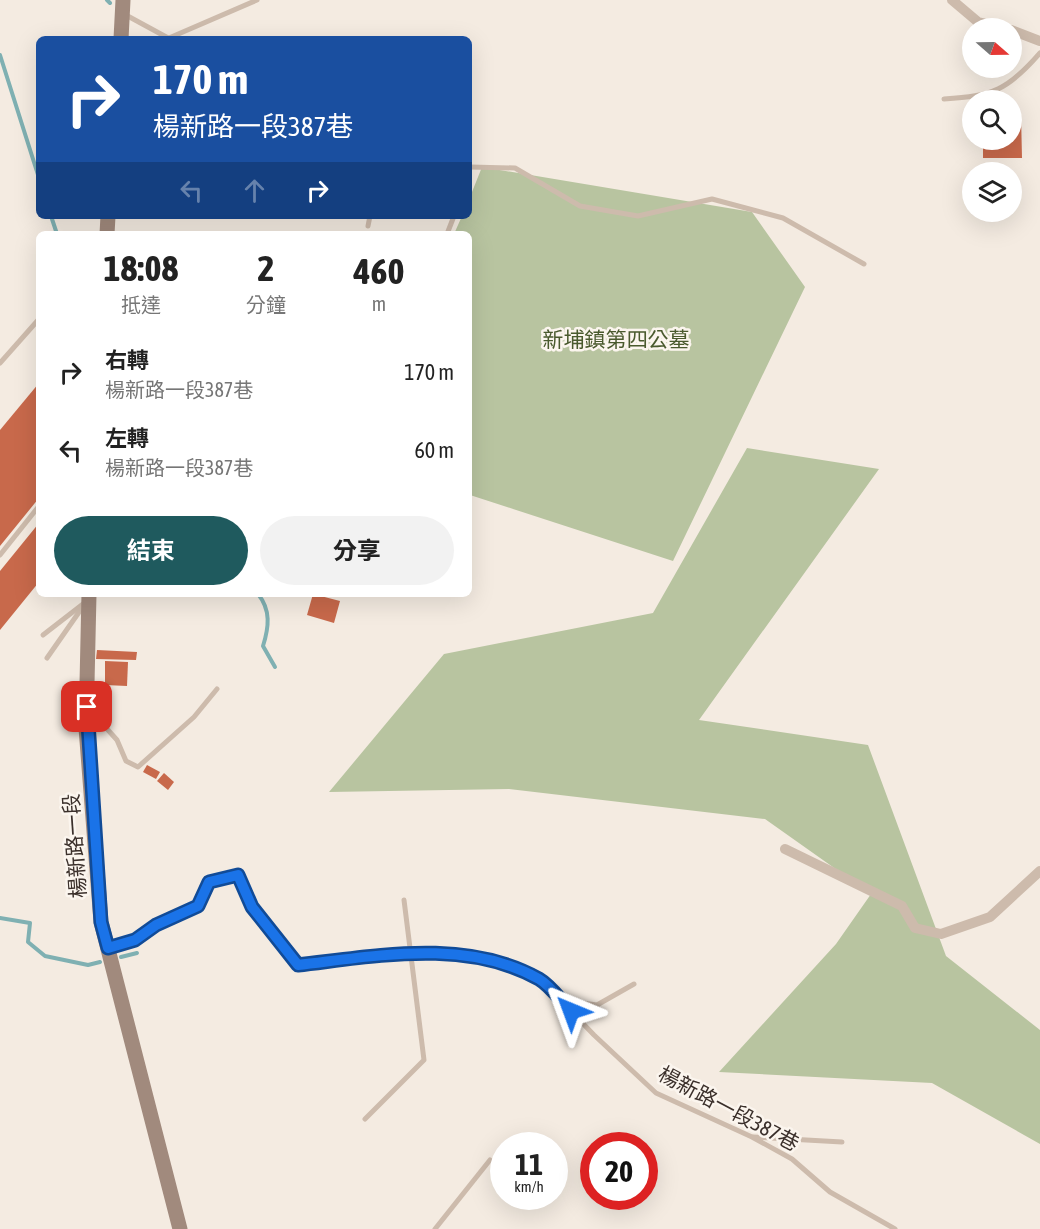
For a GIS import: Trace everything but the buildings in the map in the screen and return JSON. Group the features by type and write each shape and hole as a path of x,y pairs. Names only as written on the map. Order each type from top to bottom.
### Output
{"main road":[{"path":"121,36 123,6"},
{"name":"楊新路一段","path":"89,597 87,707 101,922 180,1229"}],"street":[{"path":"952,0 973,18"},
{"path":"1022,34 1040,41"},
{"path":"785,849 902,906 915,928 941,934 990,917 1040,871"}],"lane":[{"path":"176,36 257,0"},
{"path":"123,6 165,36"},
{"path":"945,99 978,97 1000,89 1029,66 1040,53"},
{"path":"472,169 515,168 580,206 638,216 712,199 783,218 864,264"},
{"path":"368,226 369,219"},
{"path":"0,363 36,322"},
{"path":"0,555 36,510"},
{"path":"43,636 88,597"},
{"path":"47,658 88,597"},
{"path":"87,707 117,740 126,761 138,767 194,717 217,689"},
{"name":"楊新路一段387巷","path":"108,948 135,940 156,925 198,906 209,882 238,875 252,907 298,965 412,953 485,958 540,980 656,1093 752,1137 792,1159 830,1192 895,1229"},
{"path":"365,1119 424,1060 404,900"},
{"path":"560,1000 597,1005 634,984"},
{"path":"752,1137 842,1143"},
{"path":"435,1229 490,1160"}],"green space":[{"name":"新埔鎮第四公墓","path":"482,167 752,212 805,287 673,561 472,496 472,231 455,231 461,219 472,219 472,192"},
{"path":"747,448 879,469 699,720 868,745 946,956 1040,1030 1040,1144 932,1083 719,1072 836,944 871,894 765,819 509,789 329,792 444,654 653,613"}],"waterway":[{"path":"107,0 110,3"},
{"path":"0,55 36,169"},
{"path":"52,219 56,231"},
{"path":"260,597 268,619 263,646 275,667"},
{"path":"0,918 30,923 28,942 45,956 88,965 100,962"},
{"path":"121,957 137,953"}],"route":[{"path":"87,707 86,728 101,922 108,948 135,940 156,925 198,906 209,882 238,875 252,907 298,965 412,953 485,958 540,980 571,1011"}]}
